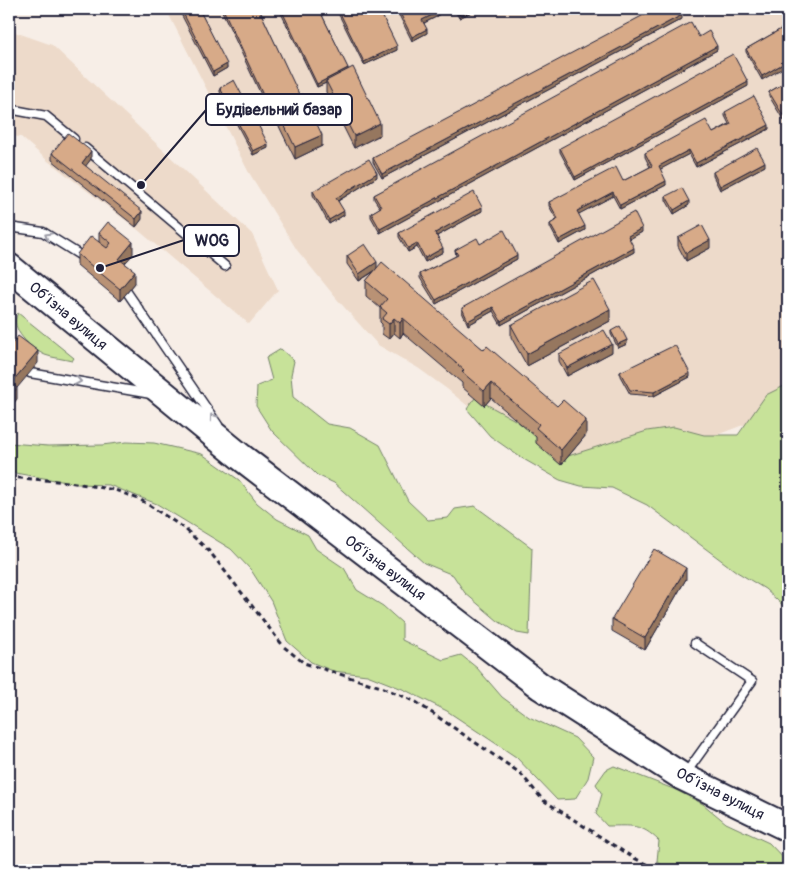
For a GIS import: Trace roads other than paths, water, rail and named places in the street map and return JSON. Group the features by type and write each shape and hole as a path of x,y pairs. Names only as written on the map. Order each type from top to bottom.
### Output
{"highway":[{"name":"Обʼїзна вулиця","path":"9,267 164,396 241,457 540,686 683,777 788,828"}],"lane":[{"path":"9,109 46,116 225,266"},
{"path":"9,227 42,232 83,257"},
{"path":"127,292 241,457"},
{"path":"30,372 164,396"},
{"path":"683,777 752,681 695,643"}],"place":[{"name":"Будівельний базар","path":"141,185"},
{"name":"WOG","path":"100,268"}]}
